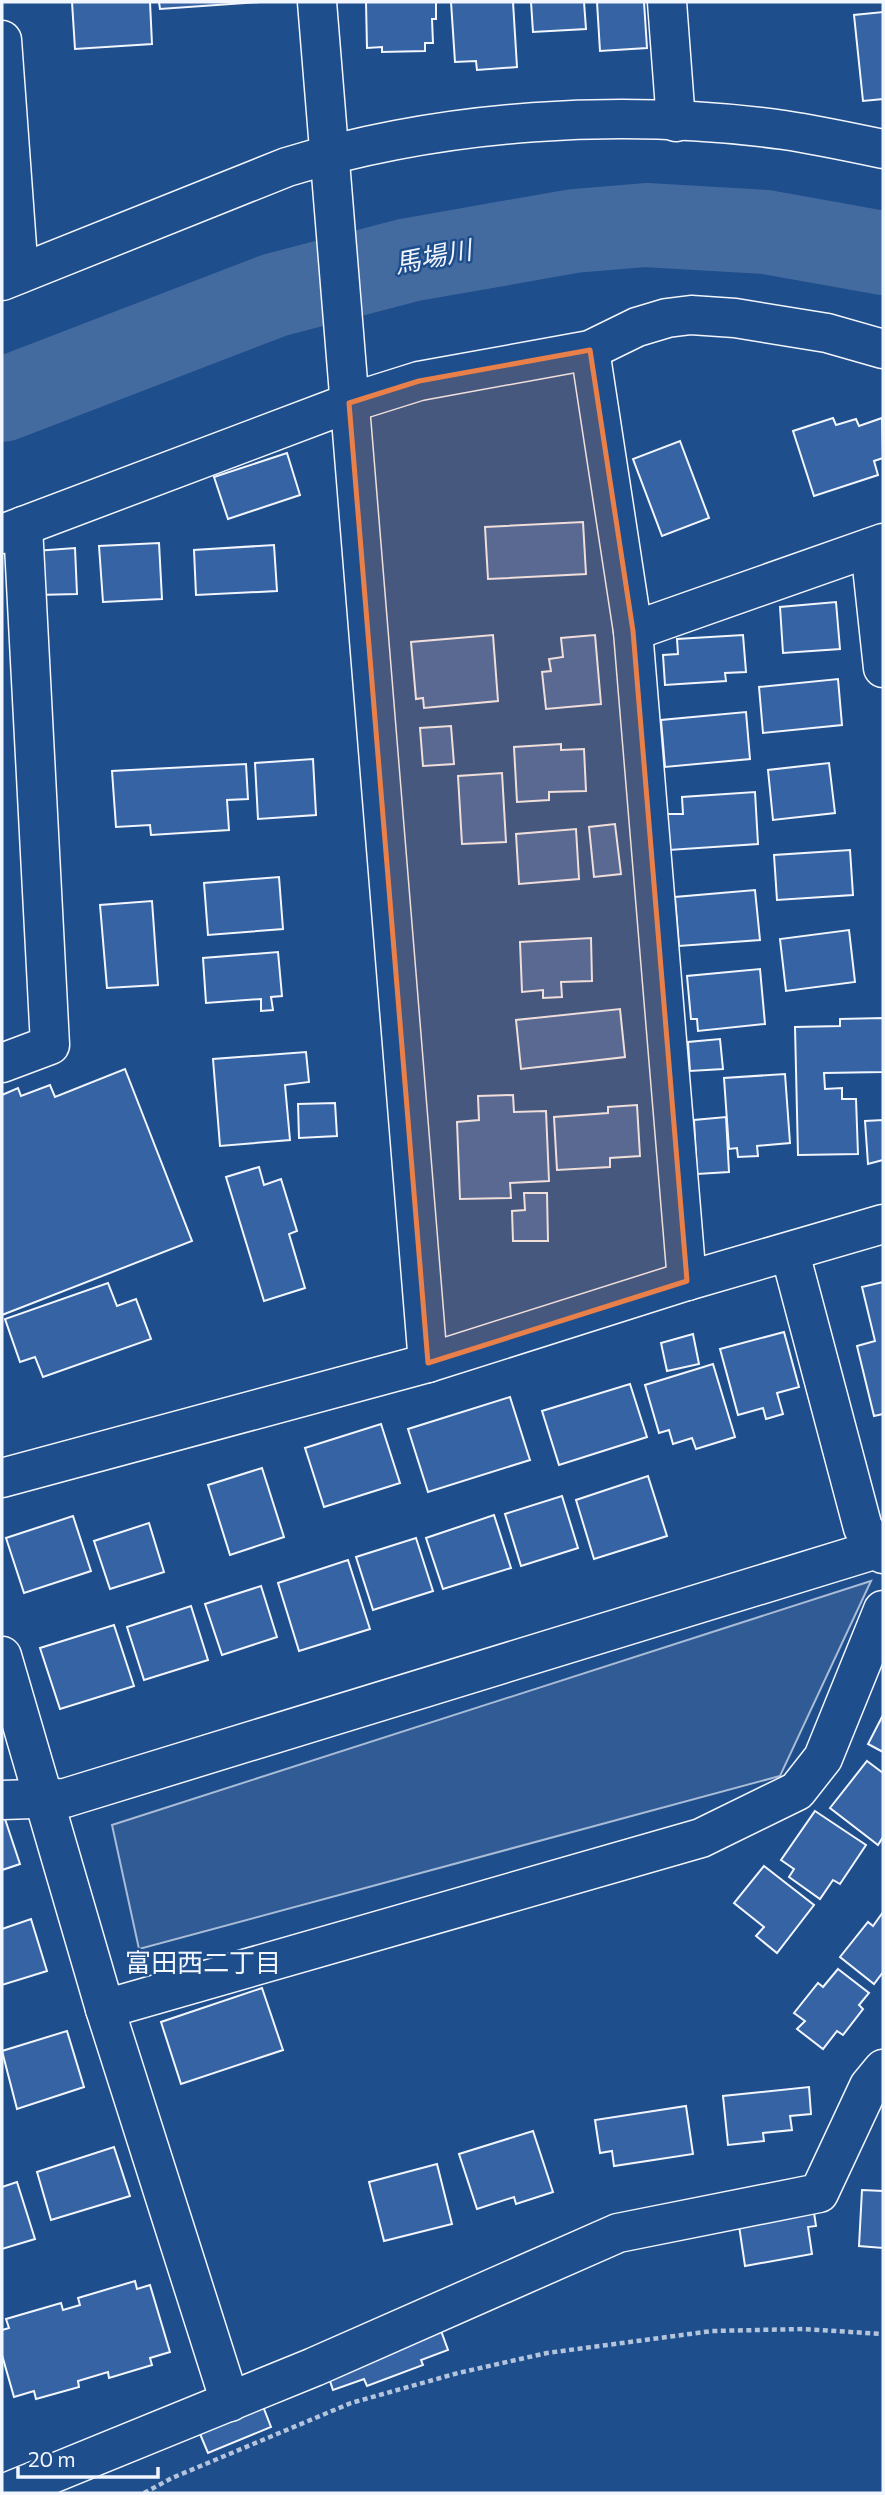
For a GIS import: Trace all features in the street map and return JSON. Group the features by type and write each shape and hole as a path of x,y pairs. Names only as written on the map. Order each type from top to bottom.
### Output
{"street":[{"path":"317,2 428,1363"},
{"path":"667,2 676,121"},
{"path":"2,40 11,278 232,188 330,154 401,140 503,126 631,119 783,130 883,149"},
{"path":"2,1063 50,1045 12,530 349,403 419,381 590,350 637,327 667,318 691,315 735,318 827,333 883,349"},
{"path":"590,350 633,631 687,1281"},
{"path":"633,631 877,545 883,668"},
{"path":"2,1478 428,1363 687,1281 883,1224"},
{"path":"2,1800 65,1798 880,1551 863,1528 855,1503 790,1253"},
{"path":"105,2009 701,1838 797,1791 823,1758 883,1610"},
{"path":"2,1657 105,2009 230,2402"},
{"path":"5,2493 230,2402 618,2234 819,2193 869,2086 883,2069"}],"path":[{"path":"144,2493 172,2478 351,2403 458,2372 547,2353 712,2331 803,2329 883,2333"}],"highlighted area":[{"path":"590,350 633,631 687,1281 428,1363 349,403 419,381"}],"shaded area":[{"path":"871,1581 780,1776 139,1949 112,1825"}],"building":[{"path":"72,2 150,2 152,44 75,49"},
{"path":"159,2 261,2 160,9"},
{"path":"366,2 436,2 436,19 432,19 433,43 425,43 425,51 382,52 382,47 367,48"},
{"path":"451,2 513,2 517,67 477,70 476,61 455,62"},
{"path":"531,2 584,2 586,29 533,32"},
{"path":"597,2 644,2 647,48 600,51"},
{"path":"883,12 883,99 863,101 854,15"},
{"path":"833,418 836,425 856,419 859,426 882,418 883,458 874,461 878,475 814,496 793,431"},
{"path":"680,441 709,518 662,536 633,459"},
{"path":"287,453 300,495 228,519 214,477"},
{"path":"583,522 586,574 488,579 485,527"},
{"path":"159,543 162,599 103,602 99,546"},
{"path":"274,545 277,591 196,595 194,550"},
{"path":"75,548 77,594 37,595 35,551"},
{"path":"836,602 840,649 783,653 780,607"},
{"path":"493,635 498,701 424,708 423,698 416,699 411,642"},
{"path":"595,635 601,704 546,709 542,672 551,671 549,659 563,657 561,638"},
{"path":"743,635 746,672 725,673 726,681 665,685 663,655 678,654 677,639"},
{"path":"838,679 842,725 763,733 759,687"},
{"path":"746,712 750,759 665,767 661,720"},
{"path":"451,726 454,764 423,766 420,728"},
{"path":"561,744 561,750 584,749 586,791 549,792 549,800 517,802 514,747"},
{"path":"313,759 316,815 258,819 255,763"},
{"path":"829,763 835,813 773,820 768,770"},
{"path":"246,764 248,799 227,800 229,830 151,835 150,825 116,827 112,771"},
{"path":"502,773 506,842 462,844 458,776"},
{"path":"755,792 758,844 669,850 667,814 683,814 682,797"},
{"path":"615,824 621,874 594,877 589,827"},
{"path":"576,829 579,879 519,884 516,834"},
{"path":"850,850 853,895 777,900 774,855"},
{"path":"279,877 283,929 208,935 204,883"},
{"path":"755,890 760,940 679,946 675,897"},
{"path":"152,901 158,985 107,988 100,905"},
{"path":"849,930 855,982 786,991 780,939"},
{"path":"591,938 592,981 561,982 562,997 543,998 543,990 522,992 520,942"},
{"path":"278,952 282,996 271,997 273,1010 261,1011 261,999 206,1003 203,958"},
{"path":"760,969 765,1024 698,1031 697,1019 691,1019 687,976"},
{"path":"620,1009 625,1057 521,1069 516,1020"},
{"path":"883,1018 883,1072 824,1073 825,1089 842,1088 842,1099 856,1099 858,1154 798,1155 795,1027 840,1026 840,1019"},
{"path":"720,1039 723,1069 690,1071 688,1042"},
{"path":"306,1052 309,1082 285,1085 290,1140 220,1146 213,1059"},
{"path":"125,1069 192,1241 2,1315 2,1095 18,1088 21,1096 50,1085 55,1097"},
{"path":"785,1074 790,1143 757,1146 758,1156 738,1157 737,1148 729,1149 724,1078"},
{"path":"513,1095 514,1112 546,1111 549,1181 510,1183 511,1198 460,1199 457,1122 479,1120 478,1096"},
{"path":"335,1103 337,1136 299,1138 298,1104"},
{"path":"637,1105 640,1156 610,1158 610,1167 557,1170 554,1117 608,1113 608,1107"},
{"path":"726,1117 729,1172 697,1174 694,1120"},
{"path":"883,1120 883,1160 868,1164 865,1121"},
{"path":"259,1167 264,1185 281,1179 297,1231 289,1234 305,1288 264,1301 226,1177"},
{"path":"524,1193 547,1193 548,1241 513,1241 512,1211 525,1210"},
{"path":"883,1282 883,1414 874,1416 857,1346 875,1341 862,1287"},
{"path":"108,1283 117,1306 136,1299 151,1339 43,1377 35,1357 20,1362 5,1319"},
{"path":"784,1332 799,1387 777,1393 783,1414 766,1419 763,1408 738,1415 720,1349"},
{"path":"693,1334 699,1364 667,1371 661,1343"},
{"path":"713,1364 735,1437 696,1449 692,1438 673,1444 669,1430 659,1433 645,1385"},
{"path":"630,1384 647,1437 559,1465 542,1411"},
{"path":"510,1397 530,1460 428,1492 408,1429"},
{"path":"381,1424 400,1483 324,1507 305,1448"},
{"path":"262,1468 284,1537 230,1555 208,1485"},
{"path":"648,1476 667,1536 594,1559 576,1500"},
{"path":"562,1496 578,1548 521,1566 505,1514"},
{"path":"494,1515 511,1568 443,1589 426,1538"},
{"path":"73,1516 91,1571 24,1593 6,1538"},
{"path":"149,1523 164,1572 110,1589 94,1541"},
{"path":"416,1538 433,1591 373,1610 356,1557"},
{"path":"348,1560 370,1629 299,1651 278,1583"},
{"path":"261,1586 277,1637 222,1655 205,1604"},
{"path":"191,1606 208,1660 144,1680 127,1627"},
{"path":"114,1625 134,1686 60,1709 40,1648"},
{"path":"883,1715 883,1752 868,1744"},
{"path":"867,1761 883,1773 883,1837 878,1845 830,1808"},
{"path":"815,1811 866,1845 840,1884 833,1880 820,1899 789,1877 794,1869 781,1860"},
{"path":"4,1816 20,1864 2,1870 2,1817"},
{"path":"764,1866 814,1905 777,1953 756,1936 764,1927 734,1903"},
{"path":"883,1912 883,1972 874,1984 840,1957 868,1922 873,1926"},
{"path":"31,1919 47,1971 2,1985 2,1929"},
{"path":"838,1969 869,1993 859,2005 863,2009 843,2035 837,2031 823,2049 797,2029 805,2021 794,2013 818,1983 823,1987"},
{"path":"262,1988 283,2050 181,2084 161,2022"},
{"path":"67,2031 84,2087 17,2109 2,2051"},
{"path":"809,2087 811,2114 790,2116 792,2130 763,2133 764,2141 728,2145 723,2096"},
{"path":"686,2106 693,2154 614,2166 612,2151 600,2153 595,2120"},
{"path":"533,2131 553,2192 516,2204 514,2197 477,2209 459,2154"},
{"path":"114,2147 130,2196 51,2220 37,2172"},
{"path":"437,2164 452,2224 384,2241 369,2182"},
{"path":"17,2182 35,2239 2,2249 2,2187"},
{"path":"862,2190 883,2191 883,2248 859,2246"},
{"path":"813,2206 816,2226 808,2227 812,2254 745,2266 738,2219"},
{"path":"135,2281 137,2289 150,2285 170,2352 150,2358 152,2365 109,2378 108,2372 78,2381 79,2387 36,2399 34,2391 14,2397 2,2355 2,2330 9,2328 6,2319 61,2303 63,2310 80,2305 78,2298"},
{"path":"440,2328 448,2350 421,2360 423,2365 367,2386 364,2379 333,2390 326,2369"},
{"path":"259,2396 271,2427 208,2453 195,2422"}],"waterway":[{"name":"馬場川","path":"2,400 275,295 409,260 574,231 646,225 766,232 883,253"}],"district":[{"name":"富田西二丁目","path":"203,1963"}]}
